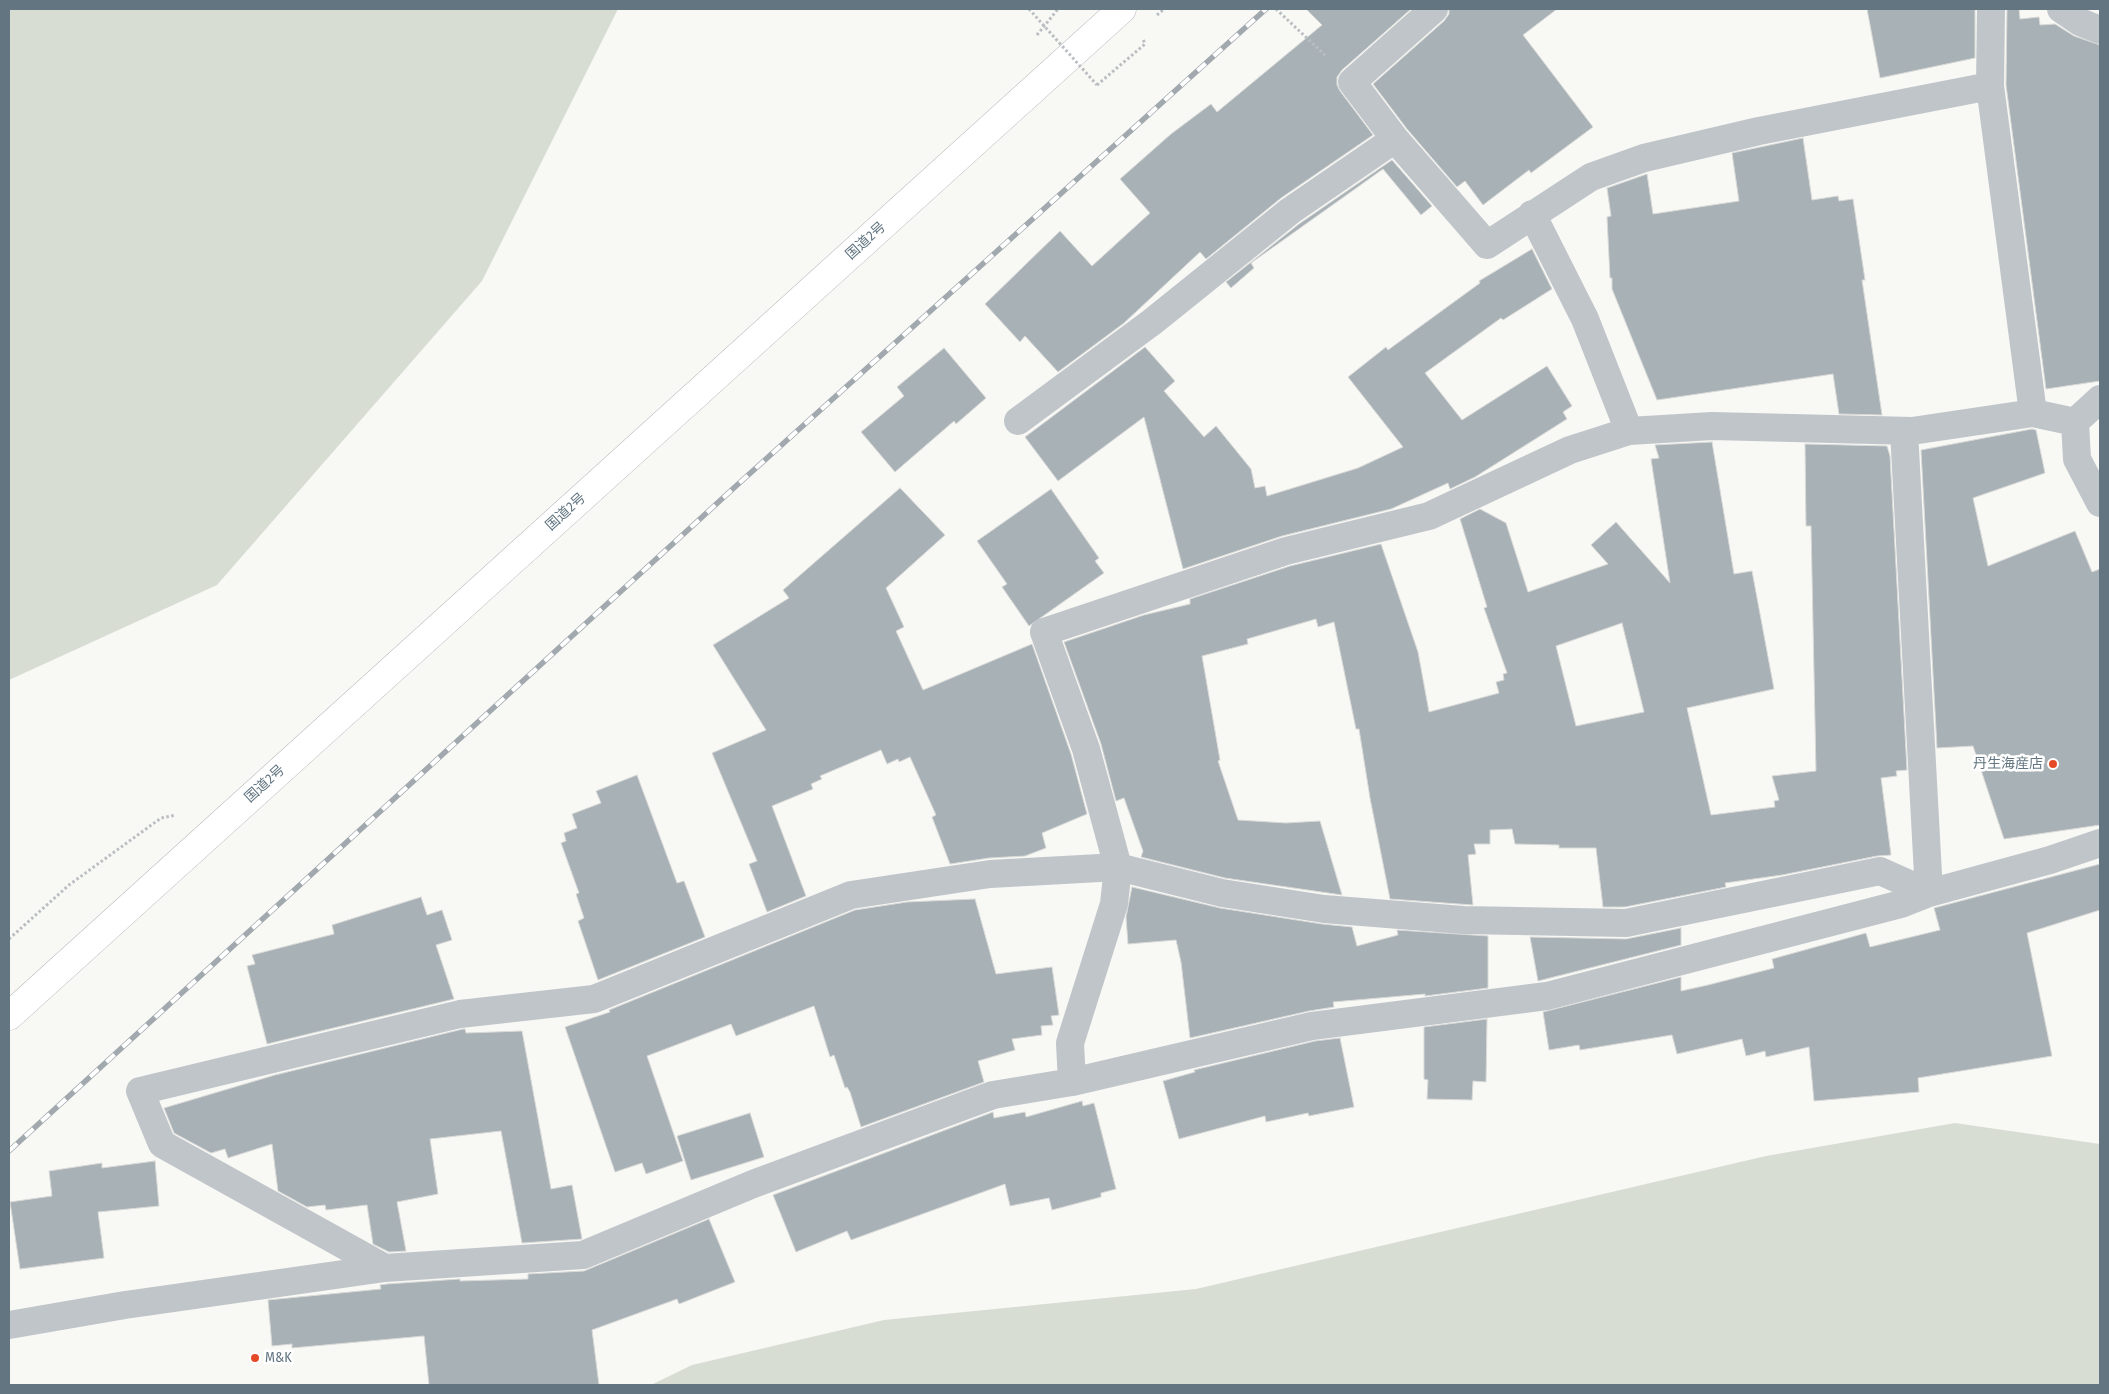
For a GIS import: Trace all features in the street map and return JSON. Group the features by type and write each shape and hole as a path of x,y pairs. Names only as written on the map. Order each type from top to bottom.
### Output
{"highway":[{"name":"国道2号","path":"9,1016 1122,9"}],"street":[{"path":"1434,9 1352,82 1395,139 1487,244 1591,177 1644,158 1759,131 1990,86"},
{"path":"1991,9 1990,86 2032,413"},
{"path":"2061,9 2080,22 2100,30"},
{"path":"1018,421 1152,322 1290,211 1395,139"},
{"path":"1532,214 1585,319 1629,432"},
{"path":"2075,422 2100,399"},
{"path":"1072,1082 1070,1043 1114,904 1118,867 1086,749 1044,632 1286,550 1429,516 1570,450 1629,432 1712,426 1912,432 2032,413 2075,422"},
{"path":"2075,422 2077,459 2100,504"},
{"path":"1904,431 1929,893"},
{"path":"9,1325 124,1305 385,1268 583,1255 753,1184 993,1095 1072,1082 1312,1026 1547,996 1901,904 1929,893 2050,860 2100,843"},
{"path":"385,1268 162,1144 140,1091 460,1014 594,999 850,895 990,874 1118,867 1222,893 1324,910 1463,920 1626,923 1880,871 1929,893"}],"path":[{"path":"1029,9 1097,85 1145,44 1143,37"},
{"path":"1276,9 1352,82"},
{"path":"9,939 69,884 161,818 177,815"}],"shaded area":[{"path":"9,9 618,9 482,281 217,585 9,680"},
{"path":"1955,1123 2100,1144 2100,1385 651,1385 692,1365 884,1320 1196,1289 1766,1156"}],"building":[{"path":"1306,9 1411,9 1342,70 1337,77 1337,85 1340,91 1373,135 1281,198 1206,259 1200,252 1124,323 1058,372 1025,336 1020,342 985,304 1060,231 1092,266 1150,213 1120,179 1171,134 1211,104 1217,112 1322,25"},
{"path":"1449,9 1557,9 1523,35 1593,127 1531,173 1529,170 1483,205 1465,181 1457,187 1407,129 1373,84 1444,21 1449,14"},
{"path":"1867,9 1975,9 1975,58 1880,78"},
{"path":"2007,9 2019,9 2020,19 2039,17 2040,25 2055,24 2074,36 2100,45 2100,381 2046,389 2006,85"},
{"path":"1803,138 1812,200 1838,196 1839,201 1853,199 1865,280 1862,280 1882,415 1839,414 1833,374 1657,400 1612,289 1607,217 1611,216 1607,188 1647,174 1653,214 1739,201 1732,153"},
{"path":"1392,160 1432,206 1421,215 1383,169 1251,263 1254,268 1231,288 1226,282 1299,224"},
{"path":"1532,249 1552,289 1503,320 1501,318 1425,373 1462,420 1547,366 1572,406 1563,412 1567,419 1475,477 1450,489 1448,483 1391,509 1282,536 1183,569 1144,417 1058,481 1025,437 1145,347 1175,381 1164,391 1204,437 1216,426 1251,469 1255,488 1265,486 1267,496 1358,468 1403,447 1348,377 1386,347 1388,350 1480,283 1479,281"},
{"path":"944,348 986,398 956,424 954,421 895,472 861,432 904,396 897,387"},
{"path":"2032,429 2036,430 2045,473 1973,498 1988,566 2075,531 2092,572 2100,569 2100,825 2004,839 1973,746 1937,748 1921,450"},
{"path":"1712,442 1734,574 1752,571 1774,689 1687,708 1711,815 1775,807 1774,801 1779,800 1772,776 1816,771 1811,526 1806,526 1805,444 1887,446 1890,456 1907,770 1896,771 1897,776 1881,778 1891,855 1877,856 1782,875 1725,883 1726,887 1625,907 1603,907 1596,848 1559,848 1559,845 1515,844 1512,829 1490,830 1490,844 1474,844 1476,854 1468,855 1473,905 1390,899 1370,798 1359,729 1356,729 1334,622 1318,627 1316,619 1247,639 1248,644 1202,656 1220,760 1218,761 1238,820 1286,823 1320,821 1342,895 1225,878 1141,857 1143,851 1124,798 1116,801 1101,744 1064,642 1144,615 1190,604 1190,599 1290,566 1381,544 1418,652 1429,712 1499,693 1496,682 1504,680 1503,674 1507,673 1484,608 1487,607 1460,519 1480,509 1506,523 1528,592 1608,564 1591,545 1616,522 1670,583 1651,459 1659,458 1655,445","holes":["1622,623 1644,712 1576,726 1556,646"]},
{"path":"900,488 945,535 886,588 904,627 896,631 923,690 1032,644 1071,754 1087,814 1042,833 1046,848 1025,856 989,858 950,864 932,817 936,815 910,757 899,762 898,759 887,764 881,750 820,776 822,779 811,784 813,789 772,806 806,896 767,912 749,864 757,861 712,753 766,730 713,645 789,598 783,590"},
{"path":"1051,489 1099,558 1095,561 1104,573 1029,626 1002,587 1007,584 977,541"},
{"path":"637,775 677,883 684,881 705,937 598,980 578,921 584,918 576,894 579,893 561,843 566,841 564,833 577,828 572,814 601,803 596,791"},
{"path":"2100,864 2100,910 2027,933 2052,1056 1918,1078 1919,1092 1814,1101 1809,1047 1766,1057 1765,1051 1746,1056 1742,1039 1677,1054 1672,1035 1580,1050 1579,1045 1549,1050 1543,1012 1681,977 1681,991 1708,985 1774,968 1772,959 1866,933 1870,947 1940,930 1934,908"},
{"path":"1132,887 1220,908 1352,927 1357,946 1398,935 1397,930 1488,936 1488,988 1425,996 1425,994 1333,1002 1334,1007 1190,1038 1181,962 1176,940 1128,944 1126,917"},
{"path":"421,897 427,915 442,910 452,940 436,945 454,999 267,1044 247,966 255,964 252,955 334,934 332,925"},
{"path":"975,899 996,974 1052,967 1059,1015 1051,1016 1053,1025 1041,1026 1042,1035 1012,1039 1015,1050 978,1061 984,1082 861,1127 850,1092 847,1087 845,1088 834,1055 830,1057 814,1006 736,1036 731,1024 647,1056 683,1161 646,1174 642,1163 615,1172 565,1027 610,1012 609,1010 855,910 907,902"},
{"path":"1681,928 1681,945 1538,981 1530,937 1626,939"},
{"path":"1487,1019 1486,1082 1473,1081 1472,1100 1427,1099 1428,1080 1424,1079 1424,1027"},
{"path":"465,1029 466,1033 522,1031 551,1189 572,1185 582,1239 522,1243 501,1131 430,1139 438,1194 397,1202 406,1251 389,1252 373,1244 367,1205 326,1210 325,1205 307,1207 278,1191 272,1144 228,1158 225,1149 211,1153 174,1133 164,1108 275,1075"},
{"path":"1340,1038 1354,1107 1309,1116 1308,1113 1266,1122 1265,1116 1179,1139 1163,1081 1195,1072 1194,1070 1315,1041"},
{"path":"1082,1101 1083,1106 1094,1103 1116,1189 1101,1193 1101,1197 1052,1210 1049,1198 1010,1206 1005,1184 851,1240 847,1231 796,1252 773,1195 993,1112 994,1118 1025,1112 1026,1117"},
{"path":"750,1113 764,1157 691,1180 677,1136"},
{"path":"155,1161 159,1206 98,1212 104,1258 20,1269 10,1202 52,1196 49,1171 102,1163 102,1168"},
{"path":"709,1219 735,1282 679,1304 677,1299 592,1330 599,1385 429,1385 424,1336 292,1348 292,1344 272,1346 268,1300 381,1289 380,1285 387,1284 460,1279 460,1281 528,1279 528,1274 584,1271"}],"railway":[{"path":"9,1151 736,486 1266,9"}],"place":[{"name":"丹生海産店","path":"2053,764"},
{"name":"M&K","path":"255,1358"}]}
